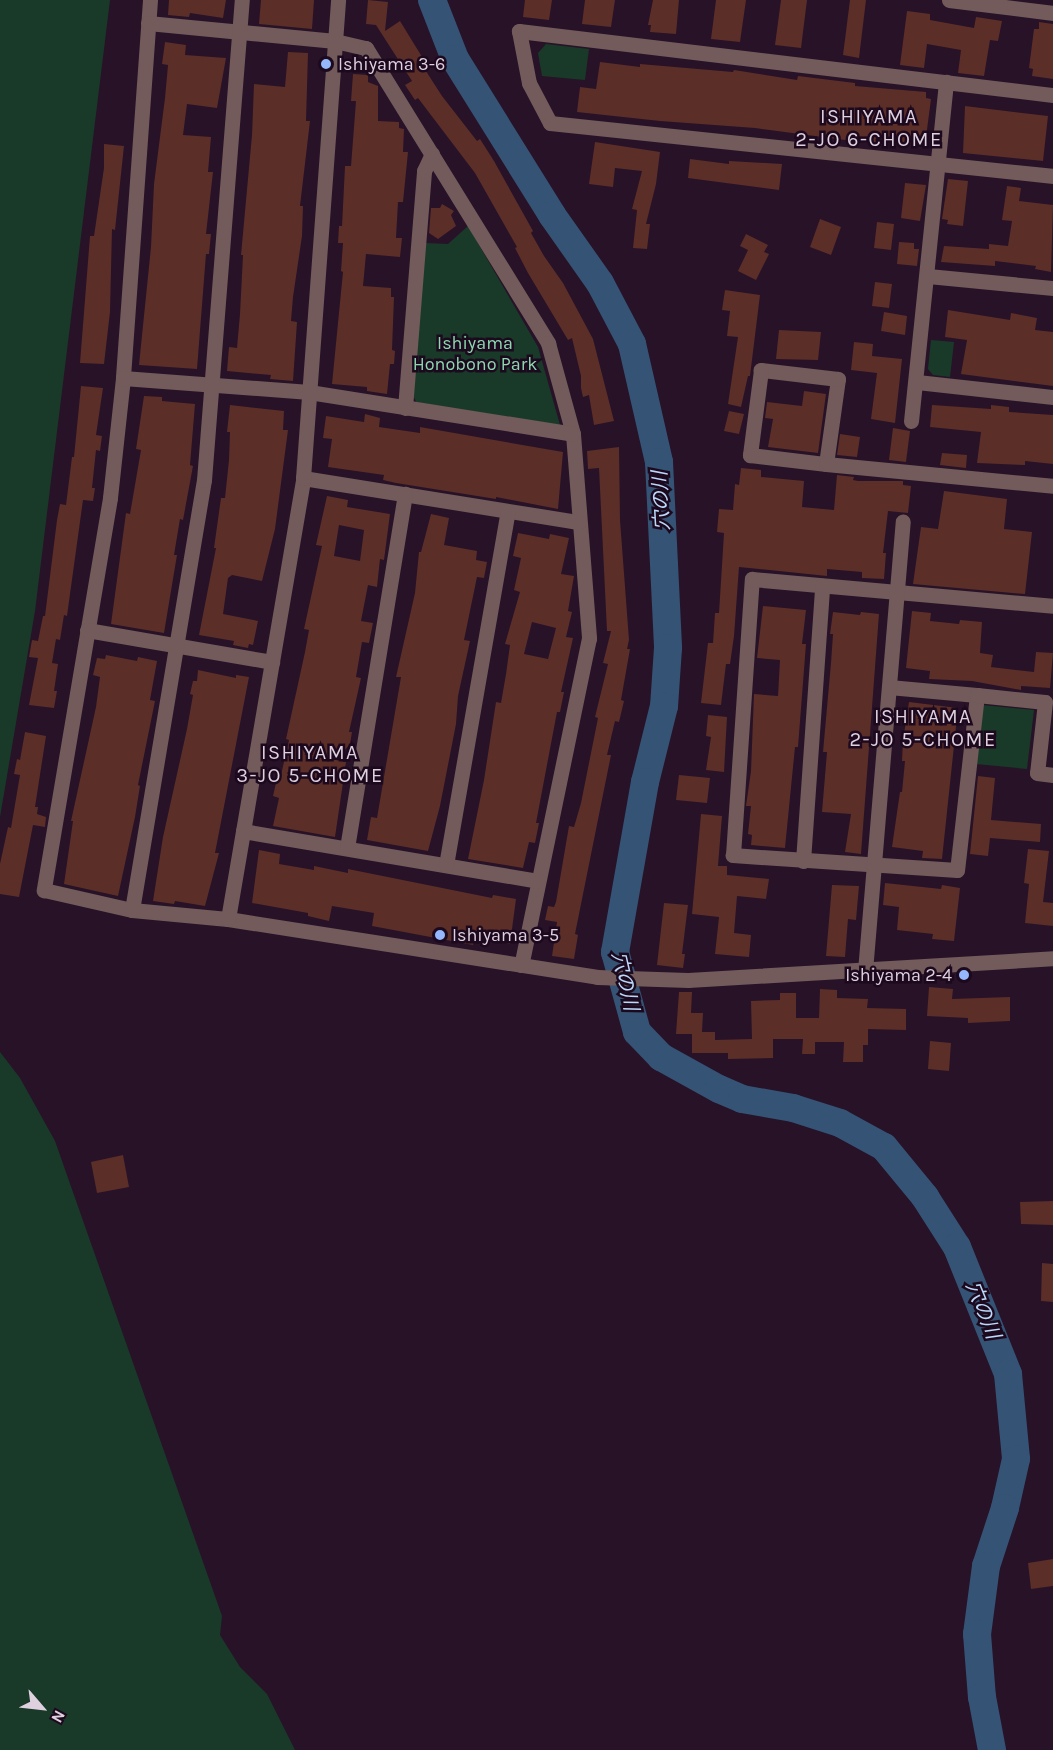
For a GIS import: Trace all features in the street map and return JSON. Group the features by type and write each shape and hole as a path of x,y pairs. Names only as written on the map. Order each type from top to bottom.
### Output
{"street":[{"path":"150,0 123,378 110,498 44,890 132,910 228,919 597,977 688,980 1053,958"},
{"path":"132,910 204,480 242,0"},
{"path":"228,919 303,478 338,0"},
{"path":"950,0 1053,13"},
{"path":"148,23 335,41 366,48 548,343 573,434 589,638 521,965"},
{"path":"1053,95 519,31 530,83 550,123 1053,176"},
{"path":"911,421 928,276 946,82"},
{"path":"405,408 424,171 432,154"},
{"path":"928,276 1053,288"},
{"path":"826,464 838,379 761,370 750,455 826,464 1053,486"},
{"path":"123,378 309,392 573,434"},
{"path":"916,382 1053,397"},
{"path":"303,478 579,522"},
{"path":"347,849 405,494"},
{"path":"446,865 508,511"},
{"path":"865,971 903,522"},
{"path":"977,695 957,870 733,855 752,579 1053,606"},
{"path":"803,861 822,586"},
{"path":"87,630 272,662"},
{"path":"889,687 1045,702 1037,773 1053,775"},
{"path":"243,831 538,881"}],"green space":[{"path":"0,0 110,0 35,611 0,817"},
{"path":"546,44 589,49 585,80 542,76 538,53"},
{"name":"Ishiyama Honobono Park","path":"468,226 538,347 560,425 417,403 413,396 425,243 448,244"},
{"path":"931,340 954,342 950,377 933,375 928,369"},
{"path":"982,705 1034,710 1027,769 976,764"},
{"path":"0,1052 20,1078 55,1141 222,1616 220,1635 240,1667 267,1694 295,1750 0,1750"}],"building":[{"path":"169,0 226,0 223,18 190,13 189,17 168,15"},
{"path":"261,0 314,0 312,29 259,24"},
{"path":"368,0 388,2 385,31 400,21 427,65 424,68 442,96 477,141 480,139 494,161 533,231 531,233 563,283 593,339 614,421 594,425 589,395 583,397 581,376 572,338 568,340 528,273 515,248 517,247 475,173 418,98 415,100 405,85 412,81 376,25 366,24"},
{"path":"525,0 552,0 549,20 523,17"},
{"path":"585,0 615,0 611,27 582,24"},
{"path":"653,0 679,0 676,34 650,32 651,25 648,25"},
{"path":"716,0 746,0 740,42 711,39"},
{"path":"781,0 807,0 801,48 775,45"},
{"path":"850,0 866,0 859,58 843,55"},
{"path":"907,11 930,14 930,20 974,28 976,17 1002,21 998,41 990,40 984,76 958,73 961,50 927,44 924,68 900,65"},
{"path":"1039,22 1053,24 1053,79 1032,76 1033,69 1029,68 1034,29 1039,29"},
{"path":"165,42 186,45 185,55 226,58 217,108 187,104 183,135 211,137 208,172 213,172 206,234 211,234 209,254 206,254 197,369 139,365 151,247 154,184 168,65 162,64"},
{"path":"288,52 308,53 306,121 310,121 300,206 303,206 302,236 291,321 297,322 293,381 270,379 271,375 227,371 229,347 237,348 243,255 241,255 252,135 254,84 285,87"},
{"path":"600,62 640,67 640,64 733,72 734,70 797,80 798,76 855,83 855,86 926,92 926,98 931,99 925,145 884,141 883,145 755,128 577,112 580,87 596,89"},
{"path":"353,74 368,75 368,82 378,86 378,121 399,122 399,128 404,129 403,152 408,152 403,202 398,202 396,238 402,238 400,257 366,254 363,286 391,288 391,297 394,297 392,350 395,351 394,364 390,364 387,394 367,391 367,387 332,384 343,272 341,271 343,243 338,243 339,226 342,226 345,166 351,166 356,101 351,101"},
{"path":"965,106 1048,116 1043,161 963,153"},
{"path":"595,142 660,152 656,184 646,224 650,224 647,249 633,248 637,210 632,209 642,171 615,168 613,187 589,184"},
{"path":"104,144 124,146 115,230 112,229 110,312 104,364 80,363 90,236 94,236 104,168"},
{"path":"690,159 729,164 729,161 782,164 779,190 688,178"},
{"path":"948,179 968,181 963,226 947,224 948,220 942,219"},
{"path":"905,183 926,185 920,221 901,218"},
{"path":"1007,186 1021,188 1019,201 1053,205 1051,272 1035,269 1036,266 995,261 995,266 941,262 944,246 989,249 989,244 1008,246 1012,221 1002,220"},
{"path":"442,204 454,211 451,215 456,226 438,239 429,233 431,208 440,208"},
{"path":"820,219 841,227 831,255 810,247"},
{"path":"877,222 894,224 891,250 874,248"},
{"path":"746,234 768,245 764,252 769,254 756,280 738,271 748,250 740,246"},
{"path":"899,242 914,243 914,249 919,249 917,266 897,264"},
{"path":"875,282 892,284 889,308 872,306"},
{"path":"725,290 760,295 750,376 748,376 741,407 728,404 738,337 727,336 730,311 722,310"},
{"path":"948,310 1010,320 1011,313 1037,318 1035,330 1053,332 1053,386 961,374 967,340 945,337"},
{"path":"884,312 907,316 905,335 881,331"},
{"path":"779,330 821,332 818,360 776,359"},
{"path":"854,342 873,344 872,356 902,359 895,423 871,419 877,373 851,370"},
{"path":"81,386 103,388 96,435 102,436 100,451 96,450 93,501 83,500 67,616 64,615 60,640 56,639 52,663 58,664 54,708 29,705 38,658 29,657 32,640 38,641 43,616 45,616 57,520 60,504 66,505 72,457 74,457"},
{"path":"804,391 826,394 818,453 768,447 773,419 765,418 767,402 802,406"},
{"path":"144,396 162,397 162,401 195,404 190,465 193,466 183,520 180,519 174,555 177,555 164,633 111,624 126,513 130,514 141,450 136,449"},
{"path":"230,405 284,411 283,430 288,430 275,529 262,581 232,575 228,578 223,614 258,621 253,645 249,644 248,648 233,645 234,641 199,635 216,548 214,548 221,498 225,498 229,460 230,432 227,432"},
{"path":"932,405 991,409 991,405 1009,407 1009,412 1053,415 1053,464 1025,461 1025,465 977,463 981,432 930,427"},
{"path":"729,411 744,414 739,434 724,431"},
{"path":"365,414 380,418 379,427 420,433 420,427 563,452 558,509 496,497 496,499 396,483 383,480 384,475 328,467 332,439 323,438 326,416 364,422"},
{"path":"893,428 910,431 906,462 889,460"},
{"path":"840,434 860,437 857,457 837,455"},
{"path":"619,447 620,520 629,640 627,649 630,649 621,700 624,701 619,722 615,721 607,755 611,755 575,934 578,935 574,959 552,956 557,922 545,920 548,906 554,907 556,902 569,826 574,827 581,803 598,718 595,717 608,664 603,663 611,631 607,631 599,468 588,469 587,451"},
{"path":"942,453 967,455 966,468 940,465"},
{"path":"741,468 761,470 761,477 804,481 802,507 834,510 837,475 854,477 853,480 858,481 903,481 903,485 911,486 908,513 888,511 883,553 886,553 884,579 862,578 862,572 827,569 827,576 739,567 734,636 730,664 726,664 721,705 701,703 708,643 713,643 715,613 719,613 724,533 717,532 719,509 733,510 735,484 739,485"},
{"path":"944,491 1007,499 1004,529 1032,532 1025,594 913,584 921,527 938,529"},
{"path":"327,496 348,500 347,507 390,514 384,560 380,559 377,587 368,585 361,621 373,623 369,643 362,642 356,677 361,678 349,732 352,732 350,744 336,760 346,762 335,837 273,826 279,798 273,796 278,774 281,775 289,740 286,739 309,630 304,629 322,546 316,545","holes":["339,525 364,530 360,561 334,556"]},
{"path":"431,514 449,518 444,545 477,551 476,560 487,562 484,578 477,577 464,640 470,641 458,696 456,724 440,806 428,851 367,840 371,817 377,818 401,677 396,677 415,593 419,552 421,552"},
{"path":"518,533 549,539 550,534 569,538 561,574 574,576 568,611 572,612 566,637 573,638 561,692 564,692 560,712 557,712 536,823 539,823 535,843 529,842 523,868 468,859 484,780 496,702 501,703 506,674 510,645 505,644 520,592 514,590 521,558 513,556","holes":["532,622 556,628 548,659 524,654"]},
{"path":"763,606 806,610 802,644 806,644 798,747 795,747 785,848 751,845 752,835 748,834 751,806 746,806 751,771 754,694 778,696 780,660 757,658"},
{"path":"912,611 931,613 930,621 959,624 960,620 982,622 980,653 993,655 991,667 1034,672 1036,652 1053,653 1050,688 1021,686 1021,690 972,681 929,679 930,671 906,668"},
{"path":"833,612 860,615 861,612 879,614 861,854 845,852 851,814 822,812 827,752 823,752"},
{"path":"106,655 137,661 138,657 157,661 150,700 155,701 138,785 140,786 135,817 118,896 64,884 73,821 71,821 96,707 100,677 93,675 97,658 105,659"},
{"path":"198,670 236,678 236,675 249,677 215,853 219,853 205,906 175,901 174,904 153,901 163,837 187,729 193,695 190,694 193,681 197,681"},
{"path":"909,702 958,708 942,859 922,858 923,851 892,847 900,792 902,792 905,761 902,761 903,740"},
{"path":"708,715 727,717 724,772 706,770 711,737 706,736"},
{"path":"25,732 46,736 35,807 38,807 37,814 46,817 45,827 33,825 19,897 0,894 0,864 8,827 11,828 20,775 14,774 17,759 20,760"},
{"path":"679,775 710,778 707,803 676,800"},
{"path":"978,776 995,778 991,820 1041,824 1040,842 990,838 988,856 970,854"},
{"path":"701,814 722,816 718,866 727,866 727,875 769,879 766,899 737,896 734,933 751,935 749,957 715,954 719,917 692,914"},
{"path":"1028,849 1049,851 1043,902 1053,903 1053,926 1025,923 1029,884 1024,883"},
{"path":"259,850 280,854 279,864 314,870 314,866 348,873 348,869 492,898 493,895 516,899 510,944 475,936 473,945 372,926 374,913 332,906 329,921 308,916 308,913 252,903"},
{"path":"885,883 941,889 942,885 960,888 954,941 932,939 933,934 897,930 899,907 883,905"},
{"path":"832,885 859,886 856,920 848,919 845,957 826,956"},
{"path":"664,903 688,905 682,954 685,954 683,968 657,965"},
{"path":"929,987 953,989 952,999 1010,997 1010,1021 968,1023 968,1018 927,1016"},
{"path":"820,989 837,990 837,998 868,999 867,1008 906,1009 906,1030 868,1029 868,1045 863,1045 863,1062 843,1062 844,1042 815,1042 815,1054 802,1054 803,1039 773,1039 773,1058 728,1059 728,1053 692,1053 692,1034 676,1034 679,992 692,992 691,1013 703,1013 702,1032 715,1032 715,1040 752,1039 751,1001 780,1000 780,993 796,993 796,1018 819,1018"},
{"path":"930,1041 951,1043 949,1071 928,1069"},
{"path":"123,1155 129,1187 97,1193 91,1162"},
{"path":"1053,1201 1053,1225 1021,1224 1020,1202"},
{"path":"1042,1263 1053,1264 1053,1302 1041,1301"},
{"path":"1053,1559 1053,1586 1031,1589 1028,1563"}],"waterway":[{"name":"穴の川","path":"432,0 455,59 552,215 600,283 632,344 659,462 668,648 664,706 645,782 615,952 637,1032 661,1057 719,1089 742,1099 793,1108 840,1123 884,1147 925,1197 957,1247 1008,1374 1016,1459 1005,1508 986,1566 977,1634 982,1697 992,1750"}],"place":[{"name":"Ishiyama 3-6","path":"326,64"},
{"name":"Ishiyama 3-5","path":"440,935"},
{"name":"Ishiyama 2-4","path":"964,975"}],"district":[{"name":"ISHIYAMA 2-JO 6-CHOME","path":"869,128"},
{"name":"ISHIYAMA 2-JO 5-CHOME","path":"923,728"},
{"name":"ISHIYAMA 3-JO 5-CHOME","path":"310,764"}]}
